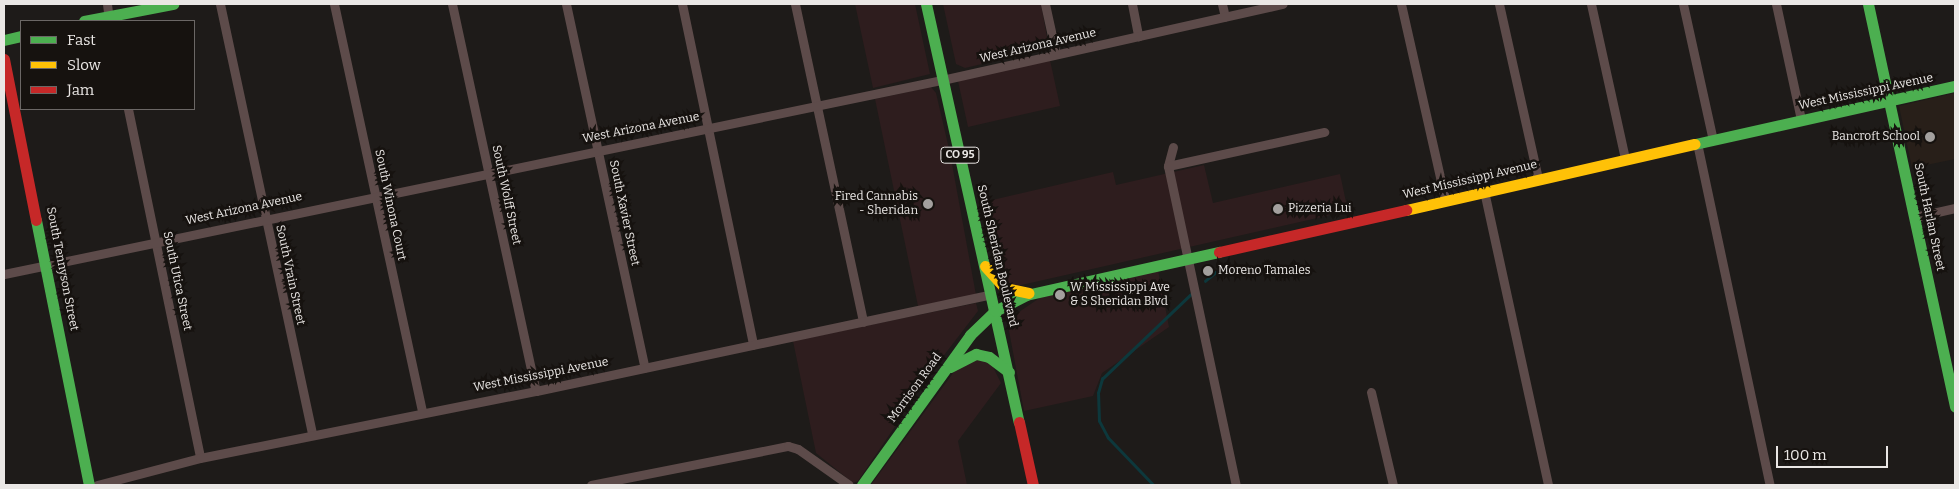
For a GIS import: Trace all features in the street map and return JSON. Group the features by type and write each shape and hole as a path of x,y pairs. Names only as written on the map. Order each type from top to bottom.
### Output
{"main road":[{"path":"87,20 108,13 173,4"},
{"name":"South Sheridan Boulevard","path":"926,4 1033,485"},
{"name":"South Harlan Street","path":"1868,4 1955,407"},
{"path":"4,40 20,36"},
{"name":"South Tennyson Street","path":"4,59 48,265 89,485"},
{"name":"West Mississippi Avenue","path":"995,311 1035,292 1955,86"},
{"path":"984,265 993,279 1005,288 1035,292"},
{"name":"Morrison Road","path":"862,485 970,335 995,311"},
{"path":"941,374 961,359 976,354 989,357 1008,372"}],"street":[{"name":"South Vrain Street","path":"220,4 312,434"},
{"name":"South Winona Court","path":"334,4 422,412"},
{"name":"South Wolff Street","path":"452,4 536,391"},
{"name":"South Xavier Street","path":"566,4 645,368"},
{"path":"682,4 753,345"},
{"path":"795,4 863,322"},
{"path":"1045,4 1056,54"},
{"path":"1132,4 1138,36"},
{"path":"1222,4 1225,17"},
{"name":"West Arizona Avenue","path":"4,274 156,240 942,80 1283,4"},
{"path":"1401,4 1445,200"},
{"path":"1499,4 1538,179"},
{"path":"1591,4 1625,159"},
{"path":"1683,4 1713,140"},
{"path":"1776,4 1801,120"},
{"name":"South Utica Street","path":"128,110 200,458"},
{"path":"1168,166 1324,132"},
{"path":"1697,143 1770,485"},
{"path":"1172,147 1168,166 1236,485"},
{"path":"1484,191 1548,485"},
{"path":"1915,217 1955,208"},
{"name":"West Mississippi Avenue","path":"97,485 200,458 312,434 536,391 991,294"},
{"path":"1371,392 1393,485"},
{"path":"591,485 788,446 798,449 849,485"}],"shaded area":[{"path":"855,4 915,4 930,74 873,88"},
{"path":"943,4 1041,4 1049,48 965,68 956,64"},
{"path":"1050,60 1060,106 968,127 958,81"},
{"path":"931,87 936,93 950,153 976,295 918,306 875,99"},
{"name":"Bancroft School","path":"1955,93 1955,159 1912,168 1899,106"},
{"path":"1204,165 1213,203 1340,174 1348,211 1017,286 1008,283 1002,276 988,201 1113,172 1116,185"},
{"path":"1158,270 1169,327 1102,373 1093,396 1024,411 1007,320 1041,297"},
{"path":"976,303 978,311 938,363 858,481 853,483 816,453 793,341"},
{"path":"975,358 990,361 1001,383 958,441 967,485 871,485 959,365"}],"waterway":[{"path":"1205,281 1217,271"},
{"path":"1153,485 1108,438 1099,421 1098,393 1102,379 1190,295"}],"traffic: fast":[{"path":"89,20 173,4"},
{"path":"926,4 1019,422"},
{"path":"1868,4 1955,407"},
{"path":"4,40 20,36"},
{"path":"1695,144 1955,86"},
{"path":"36,220 89,485"},
{"path":"862,485 970,335 995,311 1026,295 1219,252"},
{"path":"950,367 976,354 989,357 1009,372"}],"traffic: slow":[{"path":"1406,210 1695,144"},
{"path":"985,266 1005,288 1028,293"}],"traffic: jam":[{"path":"4,59 36,220"},
{"path":"1219,252 1406,210"},
{"path":"1019,422 1033,485"}],"place":[{"name":"Bancroft School","path":"1930,137"},
{"name":"Fired Cannabis - Sheridan","path":"928,204"},
{"name":"Pizzeria Lui","path":"1278,209"},
{"name":"Moreno Tamales","path":"1208,271"},
{"name":"W Mississippi Ave & S Sheridan Blvd","path":"1060,295"}]}
